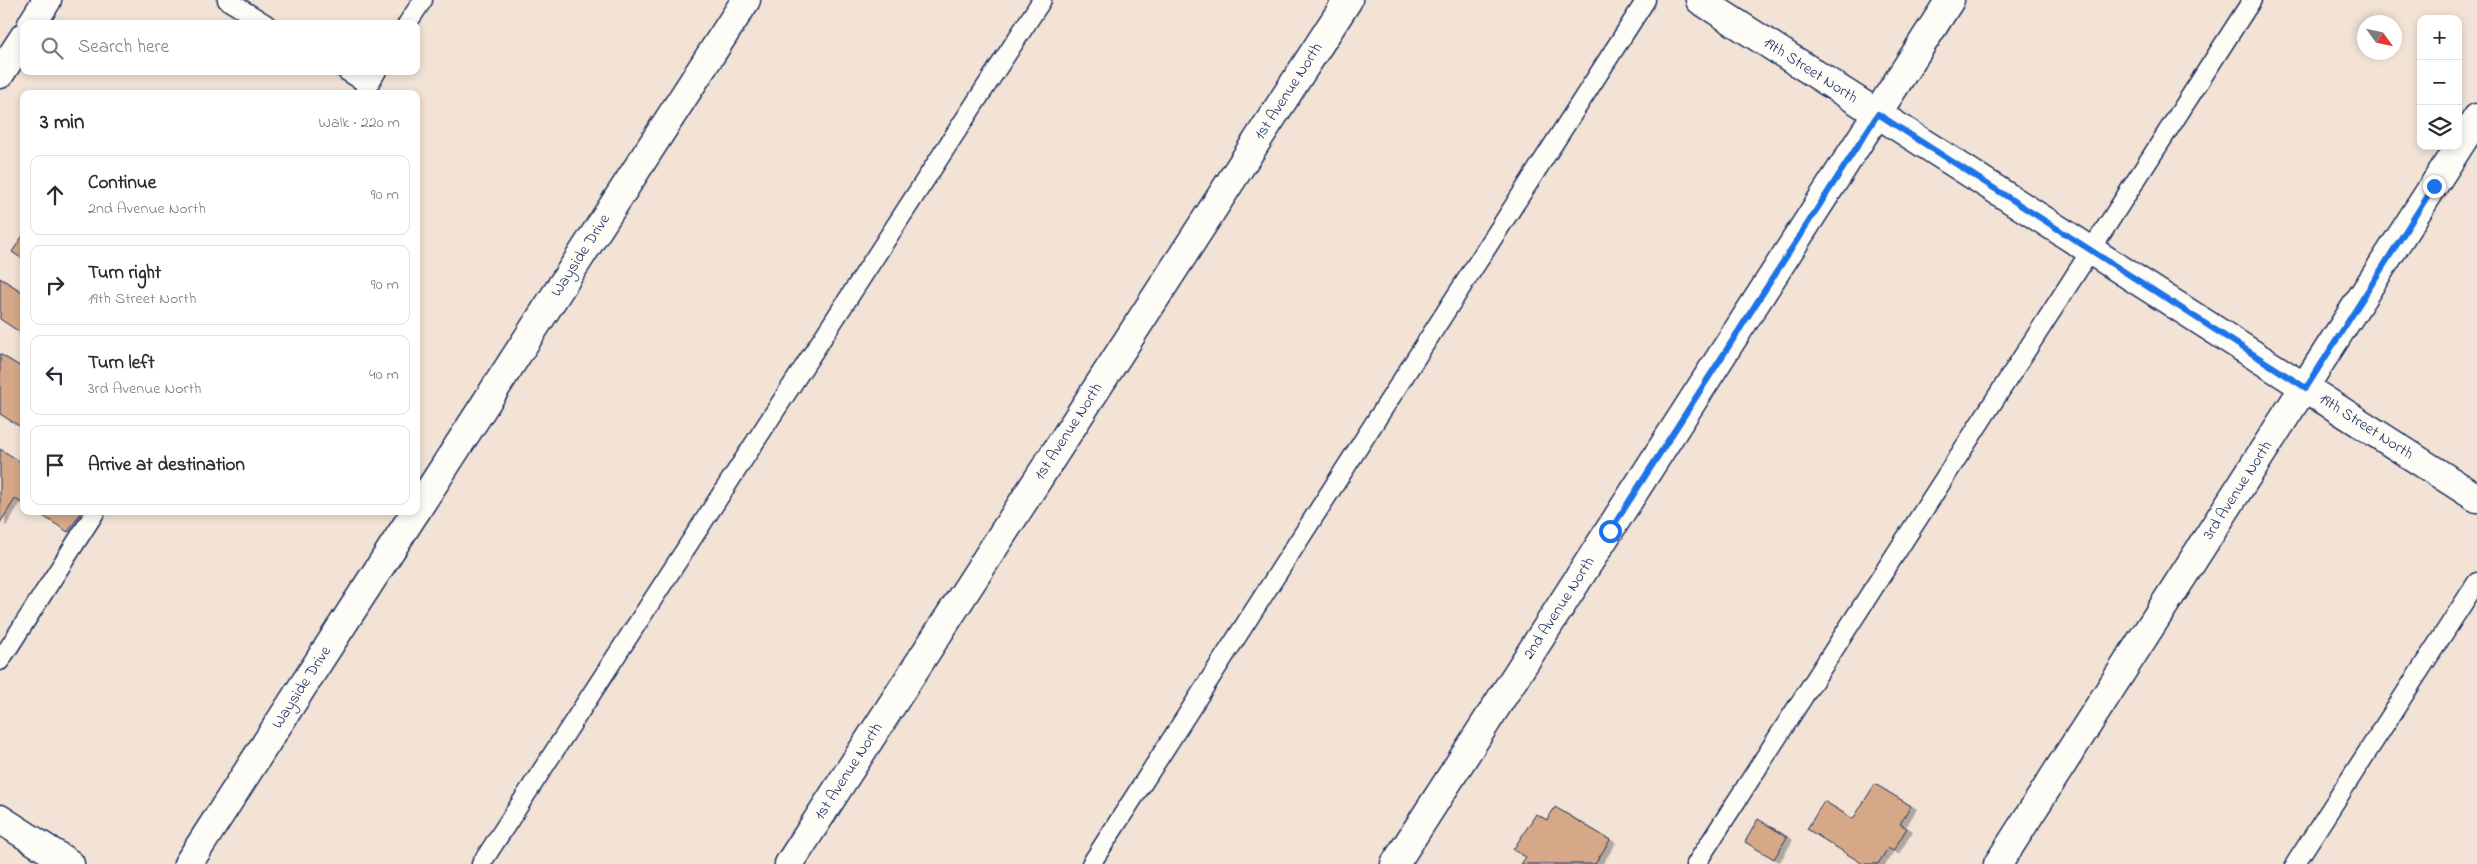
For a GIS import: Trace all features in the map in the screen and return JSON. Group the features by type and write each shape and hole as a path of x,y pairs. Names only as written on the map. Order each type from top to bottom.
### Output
{"street":[{"path":"34,20 47,0"},
{"name":"Wayside Drive","path":"420,505 746,0"},
{"name":"1st Avenue North","path":"789,864 1348,0"},
{"name":"19th Street North","path":"1700,0 2477,498"},
{"name":"2nd Avenue North","path":"1395,864 1950,0"},
{"path":"0,74 20,43"},
{"name":"3rd Avenue North","path":"1998,864 2306,388 2477,118"},
{"name":"Wayside Drive","path":"188,864 413,515"},
{"path":"0,819 70,864"}],"lane":[{"path":"226,0 259,20"},
{"path":"410,20 423,0"},
{"path":"481,864 1042,0"},
{"path":"1091,864 1646,0"},
{"path":"1696,864 2252,0"},
{"path":"354,75 369,83"},
{"path":"0,661 93,515"},
{"path":"2295,864 2477,582"}],"building":[{"path":"20,240 20,257 12,252"},
{"path":"0,278 20,290 20,332 0,319"},
{"path":"0,354 20,366 20,426 0,414"},
{"path":"0,449 20,462 20,502 15,499 0,523"},
{"path":"41,515 79,515 68,532"},
{"path":"1875,784 1911,806 1900,824 1907,828 1893,851 1888,848 1878,864 1863,864 1807,829 1824,801 1853,819"},
{"path":"1555,807 1610,840 1595,864 1521,864 1526,857 1513,850 1536,814 1547,820"},
{"path":"1758,819 1787,837 1774,859 1745,842"}],"route":[{"path":"1610,531 1878,114 2306,388 2434,186"}]}
